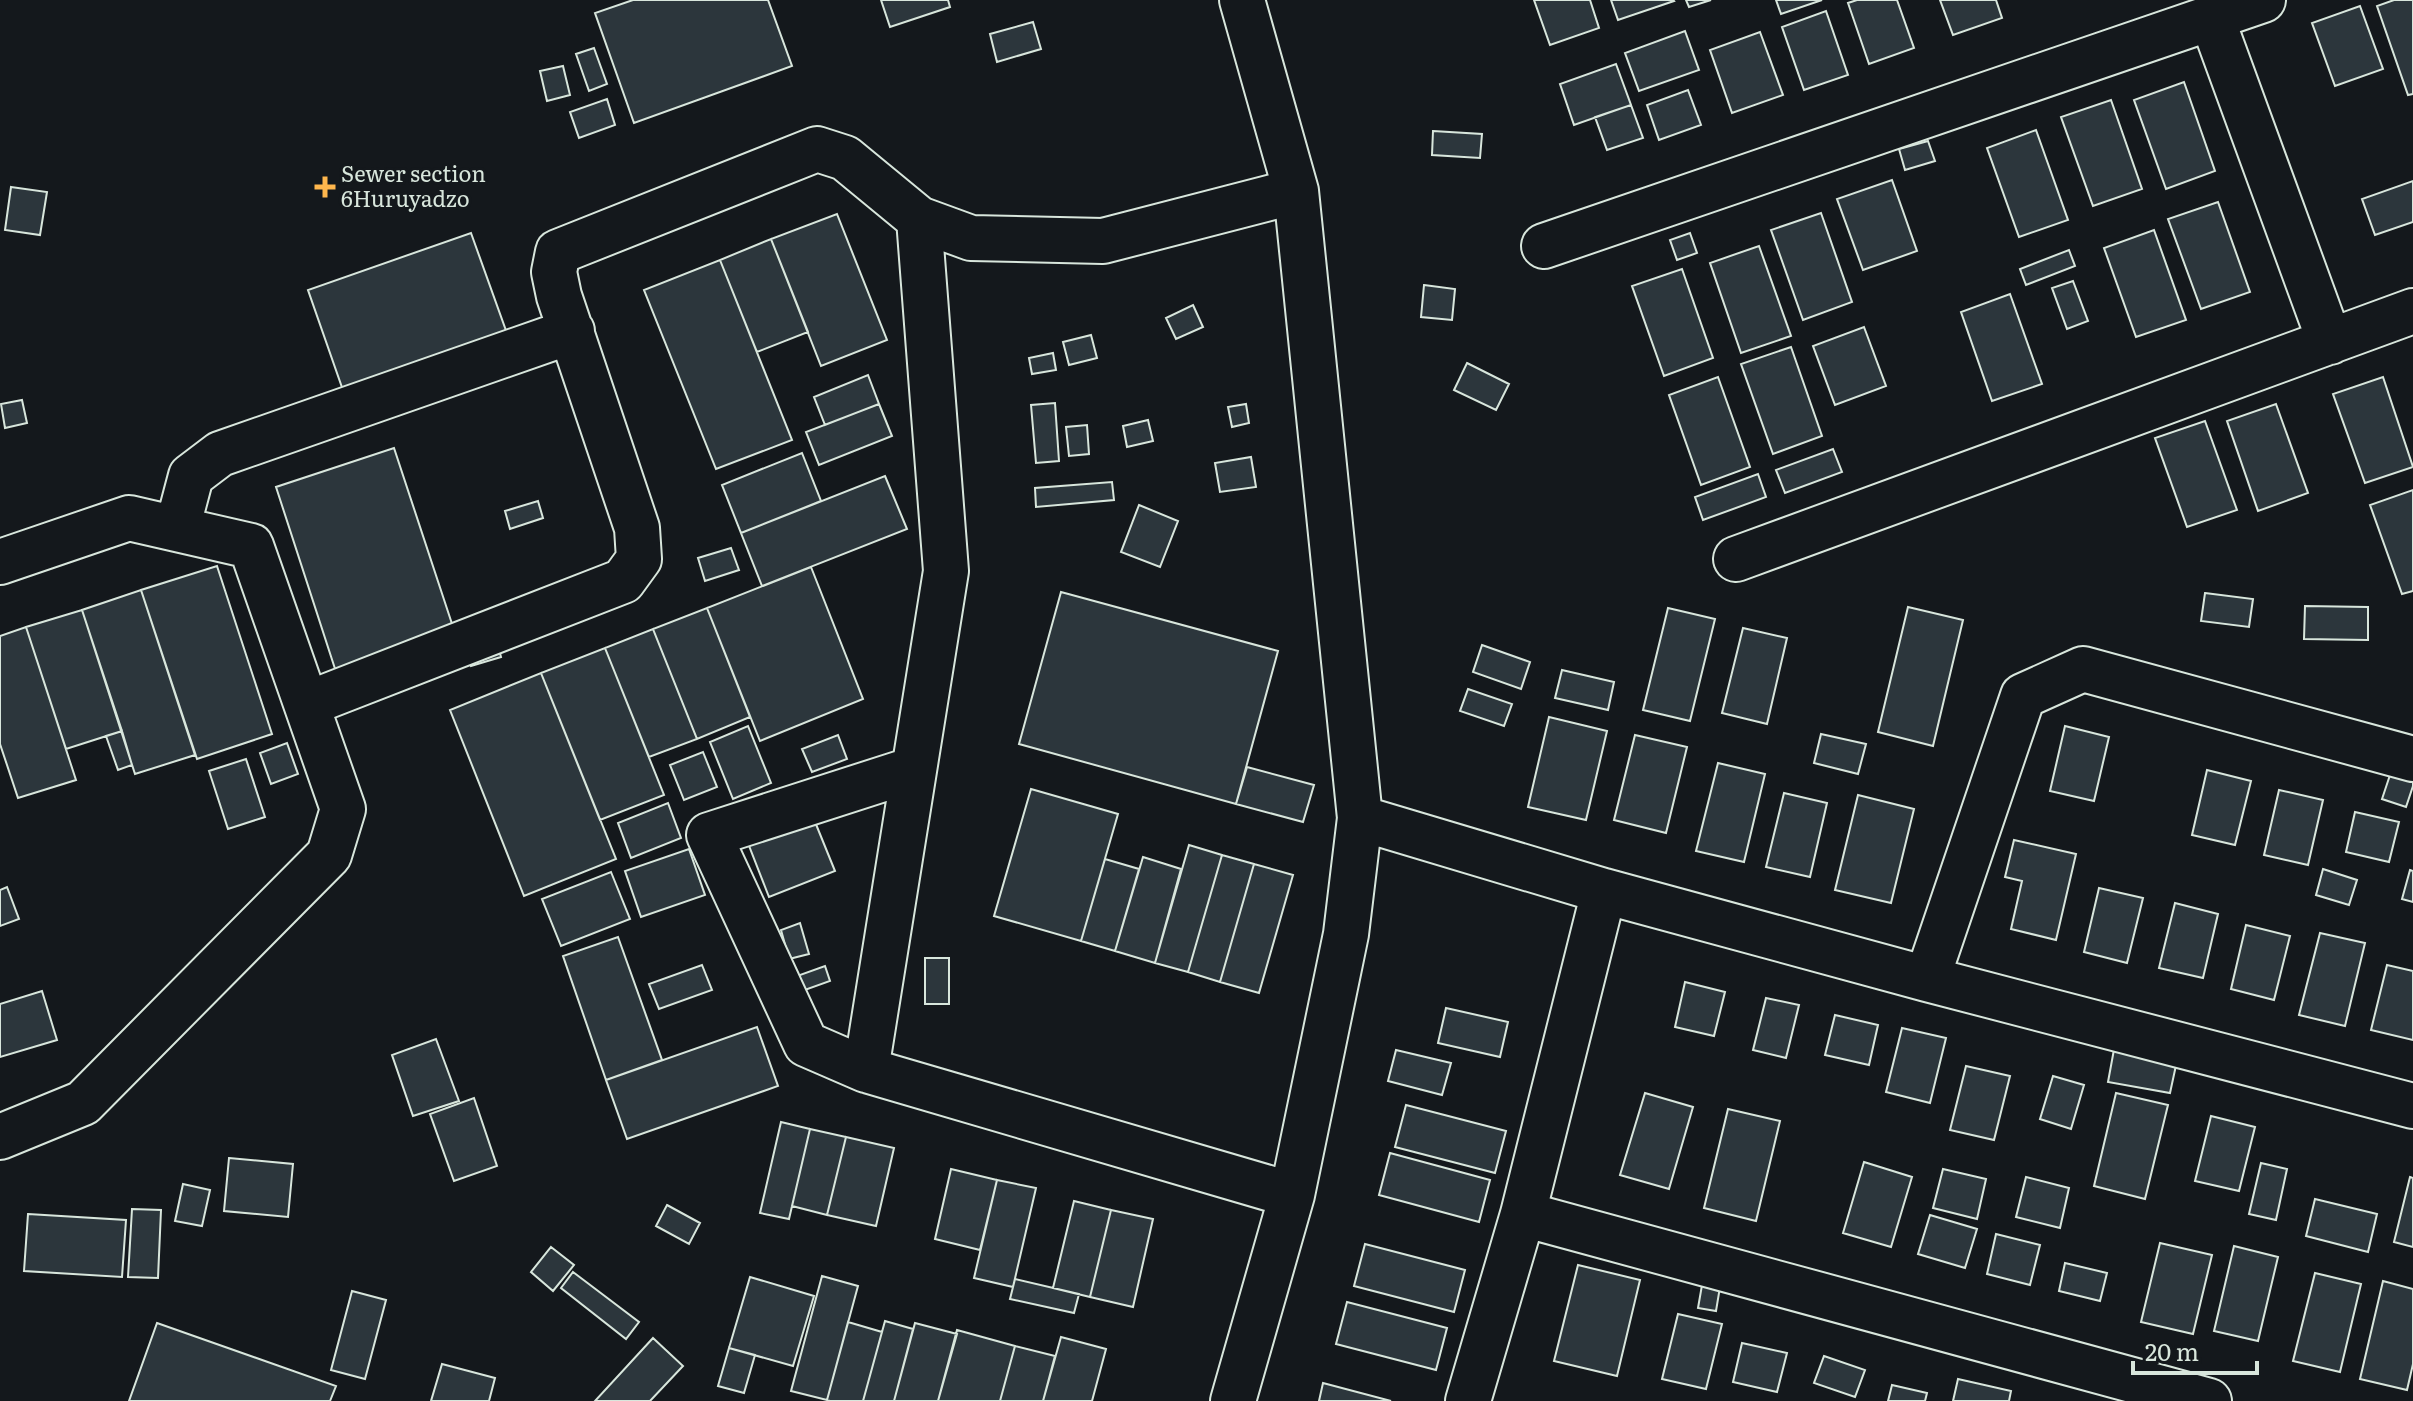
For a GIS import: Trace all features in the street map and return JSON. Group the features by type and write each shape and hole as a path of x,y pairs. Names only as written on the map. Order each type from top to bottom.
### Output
{"street":[{"path":"1544,246 2263,0"},
{"path":"1233,1401 1292,1195 1346,934 1360,818 1296,191 1246,2"},
{"path":"2212,19 2330,342"},
{"path":"307,704 623,581 639,559 637,528 554,272 558,252 817,149 845,158 919,219 971,238 1103,241 1296,191"},
{"path":"866,1070 946,571 919,219"},
{"path":"1736,559 2413,311"},
{"path":"177,529 191,476 220,454 572,331"},
{"path":"0,562 129,518 251,546 343,809 329,855 83,1103 0,1137"},
{"path":"1927,979 2023,696 2083,669 2413,759"},
{"path":"914,769 709,835 806,1044 866,1070 1292,1195"},
{"path":"1360,818 1604,891 2413,1106"},
{"path":"1468,1401 1523,1214 1604,891"},
{"path":"1523,1214 2209,1401"}],"building":[{"path":"633,0 768,0 792,66 634,123 595,13"},
{"path":"881,0 948,0 950,7 890,27"},
{"path":"1534,0 1590,0 1599,28 1550,45"},
{"path":"1611,0 1673,0 1674,1 1618,20"},
{"path":"1686,0 1711,0 1689,7"},
{"path":"1776,0 1822,0 1781,14"},
{"path":"1857,0 1897,0 1914,48 1869,64 1848,3"},
{"path":"1940,0 1996,0 2002,18 1953,35"},
{"path":"2394,0 2413,0 2413,94 2408,95 2377,6"},
{"path":"2360,6 2383,69 2335,86 2312,23"},
{"path":"1826,11 1848,75 1804,90 1782,27"},
{"path":"1033,22 1041,49 997,62 990,34"},
{"path":"1685,31 1699,70 1639,91 1625,53"},
{"path":"1760,32 1783,95 1732,113 1710,50"},
{"path":"594,48 607,84 589,91 576,54"},
{"path":"1616,64 1631,105 1574,125 1560,84"},
{"path":"563,66 570,95 547,101 540,71"},
{"path":"2184,82 2215,171 2166,189 2134,100"},
{"path":"1688,90 1701,125 1659,140 1647,105"},
{"path":"607,99 615,125 579,138 570,112"},
{"path":"2111,100 2142,189 2093,206 2061,117"},
{"path":"1631,105 1643,138 1607,150 1595,117"},
{"path":"2036,130 2068,220 2019,237 1987,148"},
{"path":"1433,131 1482,134 1480,158 1432,155"},
{"path":"1928,141 1935,161 1905,170 1899,149"},
{"path":"1892,180 1917,251 1863,270 1837,199"},
{"path":"2413,181 2413,222 2375,235 2362,199"},
{"path":"11,187 47,192 40,235 5,230"},
{"path":"2218,202 2250,292 2201,309 2168,219"},
{"path":"1821,213 1852,302 1803,320 1771,230"},
{"path":"837,214 887,340 821,366 771,239"},
{"path":"2154,230 2186,320 2136,337 2104,248"},
{"path":"471,233 509,339 345,396 308,290"},
{"path":"1690,233 1697,253 1677,260 1670,240"},
{"path":"771,239 808,332 757,352 720,260"},
{"path":"1759,246 1791,336 1741,353 1710,263"},
{"path":"2069,250 2075,266 2026,285 2020,269"},
{"path":"720,260 792,440 716,469 644,290"},
{"path":"1682,269 1713,358 1664,376 1632,286"},
{"path":"2073,281 2088,321 2067,329 2052,288"},
{"path":"1424,285 1455,289 1452,320 1421,317"},
{"path":"2010,294 2042,384 1992,401 1961,312"},
{"path":"1193,305 1203,327 1176,339 1166,318"},
{"path":"1864,327 1886,386 1835,405 1813,346"},
{"path":"1091,335 1097,358 1069,365 1063,342"},
{"path":"1791,347 1822,436 1773,454 1741,364"},
{"path":"1053,353 1056,370 1032,374 1029,358"},
{"path":"1467,363 1509,384 1496,410 1454,390"},
{"path":"868,375 879,404 825,425 814,397"},
{"path":"1718,377 1750,467 1701,485 1669,395"},
{"path":"2383,377 2413,467 2365,483 2333,394"},
{"path":"22,400 27,423 5,428 1,404"},
{"path":"1055,403 1059,461 1036,463 1031,405"},
{"path":"879,404 892,436 819,465 806,432"},
{"path":"1246,404 1249,423 1232,427 1228,407"},
{"path":"2276,404 2308,493 2258,511 2227,421"},
{"path":"1148,420 1153,441 1127,447 1123,426"},
{"path":"2205,421 2237,510 2187,527 2155,438"},
{"path":"1087,425 1089,454 1069,456 1066,427"},
{"path":"394,448 457,639 338,678 276,487"},
{"path":"1833,449 1842,472 1785,493 1776,470"},
{"path":"802,453 821,501 741,533 722,485"},
{"path":"1251,457 1256,487 1220,492 1215,463"},
{"path":"1758,474 1766,497 1703,520 1695,497"},
{"path":"885,476 907,529 762,586 741,533"},
{"path":"1112,482 1114,500 1036,507 1035,488"},
{"path":"2413,490 2413,591 2402,594 2370,505"},
{"path":"538,501 543,518 510,529 505,511"},
{"path":"1139,505 1178,521 1160,567 1121,552"},
{"path":"731,548 739,570 705,581 698,558"},
{"path":"217,566 272,734 197,759 141,590"},
{"path":"811,567 863,699 760,741 707,608"},
{"path":"141,590 195,755 135,774 82,610"},
{"path":"1061,592 1278,651 1236,804 1019,744"},
{"path":"2205,593 2253,599 2249,627 2201,621"},
{"path":"2305,606 2368,607 2368,640 2304,639"},
{"path":"1908,607 1963,620 1933,746 1878,732"},
{"path":"707,608 750,717 697,739 653,629"},
{"path":"1668,608 1715,619 1690,721 1643,710"},
{"path":"82,610 122,731 66,749 26,627"},
{"path":"26,627 76,780 18,798 0,744 0,636"},
{"path":"1743,628 1787,638 1767,724 1722,713"},
{"path":"653,629 697,739 649,757 605,648"},
{"path":"496,638 501,657 471,666 465,647"},
{"path":"1482,645 1530,662 1521,689 1473,672"},
{"path":"605,648 664,795 600,820 541,673"},
{"path":"1562,670 1614,682 1608,710 1555,698"},
{"path":"541,673 616,859 524,896 450,710"},
{"path":"1468,689 1512,704 1504,726 1460,711"},
{"path":"1549,717 1607,731 1586,820 1528,807"},
{"path":"748,726 771,783 733,799 710,742"},
{"path":"2065,726 2109,737 2094,801 2050,791"},
{"path":"122,731 132,765 118,770 106,736"},
{"path":"1821,734 1866,744 1858,774 1814,763"},
{"path":"838,735 847,759 812,772 802,749"},
{"path":"1635,735 1687,747 1666,833 1614,820"},
{"path":"287,743 298,774 271,784 260,753"},
{"path":"703,752 717,787 684,800 670,765"},
{"path":"246,759 265,817 228,829 209,771"},
{"path":"1718,763 1765,774 1744,862 1696,851"},
{"path":"1247,767 1314,785 1303,822 1236,804"},
{"path":"2392,769 2413,776 2406,807 2382,799"},
{"path":"2207,770 2251,781 2235,845 2192,835"},
{"path":"1031,789 1118,814 1081,941 994,916"},
{"path":"2279,790 2323,800 2308,865 2264,855"},
{"path":"1784,793 1827,803 1810,877 1766,867"},
{"path":"1858,795 1914,809 1891,903 1835,890"},
{"path":"668,803 681,838 631,858 618,823"},
{"path":"811,812 835,871 769,897 746,838"},
{"path":"2355,812 2399,822 2389,862 2346,852"},
{"path":"2014,840 2076,854 2056,940 2011,929 2022,881 2005,877"},
{"path":"1189,845 1222,855 1188,972 1155,963"},
{"path":"689,849 705,895 641,917 625,871"},
{"path":"1222,855 1254,864 1220,982 1188,972"},
{"path":"1143,857 1181,869 1155,963 1115,951"},
{"path":"1105,859 1139,869 1115,951 1081,941"},
{"path":"1254,864 1293,875 1259,993 1220,982"},
{"path":"2323,869 2357,880 2349,905 2316,895"},
{"path":"2410,870 2413,871 2413,902 2402,899"},
{"path":"611,872 630,919 561,946 542,899"},
{"path":"7,887 19,919 0,926 0,890"},
{"path":"2099,888 2143,898 2127,963 2084,952"},
{"path":"2175,903 2218,914 2203,978 2159,968"},
{"path":"800,923 809,954 789,959 781,930"},
{"path":"2246,925 2290,936 2274,1000 2231,989"},
{"path":"2320,933 2365,943 2345,1026 2299,1015"},
{"path":"618,937 662,1060 606,1080 563,956"},
{"path":"925,958 949,958 949,1004 925,1004"},
{"path":"702,965 712,990 659,1009 649,984"},
{"path":"2387,965 2413,971 2413,1040 2371,1030"},
{"path":"825,966 830,981 802,991 797,976"},
{"path":"1685,982 1725,992 1714,1036 1675,1027"},
{"path":"42,991 57,1040 0,1057 0,1004"},
{"path":"1766,998 1799,1005 1786,1058 1753,1050"},
{"path":"1446,1008 1508,1022 1500,1057 1438,1043"},
{"path":"1835,1015 1878,1025 1869,1065 1825,1055"},
{"path":"757,1027 778,1086 627,1139 606,1080"},
{"path":"1902,1028 1946,1038 1930,1103 1886,1092"},
{"path":"436,1039 459,1101 413,1116 392,1055"},
{"path":"2115,1044 2178,1056 2170,1093 2108,1082"},
{"path":"1396,1050 1451,1063 1442,1095 1388,1081"},
{"path":"1966,1066 2010,1076 1994,1140 1950,1130"},
{"path":"2053,1076 2084,1085 2071,1129 2040,1119"},
{"path":"1645,1093 1693,1107 1669,1189 1620,1175"},
{"path":"2116,1093 2168,1105 2145,1199 2094,1186"},
{"path":"474,1098 497,1166 454,1181 430,1114"},
{"path":"1406,1105 1506,1131 1495,1173 1395,1147"},
{"path":"1728,1109 1780,1121 1756,1221 1704,1208"},
{"path":"2211,1116 2255,1127 2239,1191 2195,1181"},
{"path":"781,1122 810,1129 789,1219 760,1213"},
{"path":"810,1129 846,1137 827,1215 792,1206"},
{"path":"846,1137 894,1148 876,1226 827,1215"},
{"path":"1390,1153 1490,1180 1479,1222 1379,1195"},
{"path":"229,1158 293,1164 288,1217 224,1211"},
{"path":"1864,1162 1912,1177 1891,1247 1843,1233"},
{"path":"2261,1163 2287,1169 2276,1220 2249,1214"},
{"path":"951,1169 997,1180 980,1250 935,1239"},
{"path":"1943,1169 1986,1179 1977,1219 1933,1208"},
{"path":"2026,1177 2069,1188 2060,1228 2016,1217"},
{"path":"2410,1177 2413,1178 2413,1247 2394,1242"},
{"path":"997,1180 1036,1188 1013,1287 974,1278"},
{"path":"183,1184 210,1190 202,1226 175,1221"},
{"path":"2315,1199 2377,1214 2368,1252 2306,1236"},
{"path":"1074,1201 1111,1210 1090,1297 1053,1288"},
{"path":"667,1205 700,1223 689,1244 656,1226"},
{"path":"132,1209 161,1210 158,1278 128,1277"},
{"path":"1111,1210 1153,1219 1133,1307 1090,1297"},
{"path":"28,1214 126,1220 122,1277 24,1271"},
{"path":"1930,1215 1977,1229 1965,1268 1918,1254"},
{"path":"1996,1234 2040,1245 2030,1285 1987,1274"},
{"path":"2160,1243 2212,1255 2193,1334 2141,1322"},
{"path":"1365,1244 1465,1270 1454,1312 1354,1286"},
{"path":"2234,1246 2278,1257 2258,1341 2214,1331"},
{"path":"551,1247 574,1265 553,1291 531,1272"},
{"path":"2065,1263 2107,1273 2100,1301 2059,1291"},
{"path":"1578,1265 1640,1280 1617,1376 1554,1361"},
{"path":"573,1272 639,1322 626,1339 561,1288"},
{"path":"2315,1273 2361,1284 2340,1372 2293,1361"},
{"path":"822,1276 858,1286 827,1400 791,1391"},
{"path":"750,1277 814,1296 793,1366 729,1348"},
{"path":"1015,1279 1079,1294 1074,1313 1010,1299"},
{"path":"2383,1281 2413,1289 2413,1364 2407,1390 2360,1379"},
{"path":"1702,1285 1720,1287 1716,1311 1698,1308"},
{"path":"352,1291 386,1300 365,1379 331,1370"},
{"path":"1347,1302 1447,1328 1436,1370 1336,1344"},
{"path":"1678,1314 1722,1324 1706,1389 1662,1379"},
{"path":"885,1321 913,1329 894,1401 863,1401"},
{"path":"848,1322 882,1332 863,1401 830,1401 827,1400"},
{"path":"157,1323 336,1386 330,1401 129,1401"},
{"path":"915,1323 957,1334 938,1401 894,1401"},
{"path":"957,1330 1015,1346 1000,1401 938,1401"},
{"path":"1061,1337 1106,1349 1092,1401 1043,1401"},
{"path":"653,1338 683,1366 650,1401 595,1401"},
{"path":"1742,1343 1787,1353 1777,1392 1733,1382"},
{"path":"1015,1346 1055,1356 1043,1401 1000,1401"},
{"path":"729,1348 755,1355 744,1393 718,1386"},
{"path":"1824,1356 1865,1370 1855,1397 1814,1383"},
{"path":"442,1364 495,1378 489,1401 431,1401"},
{"path":"1958,1379 2011,1391 2009,1401 1953,1401"},
{"path":"1323,1383 1391,1401 1319,1401"},
{"path":"1892,1385 1927,1393 1925,1401 1888,1401"}],"place":[{"name":"Sewer section 6Huruyadzo","path":"325,187"}]}
